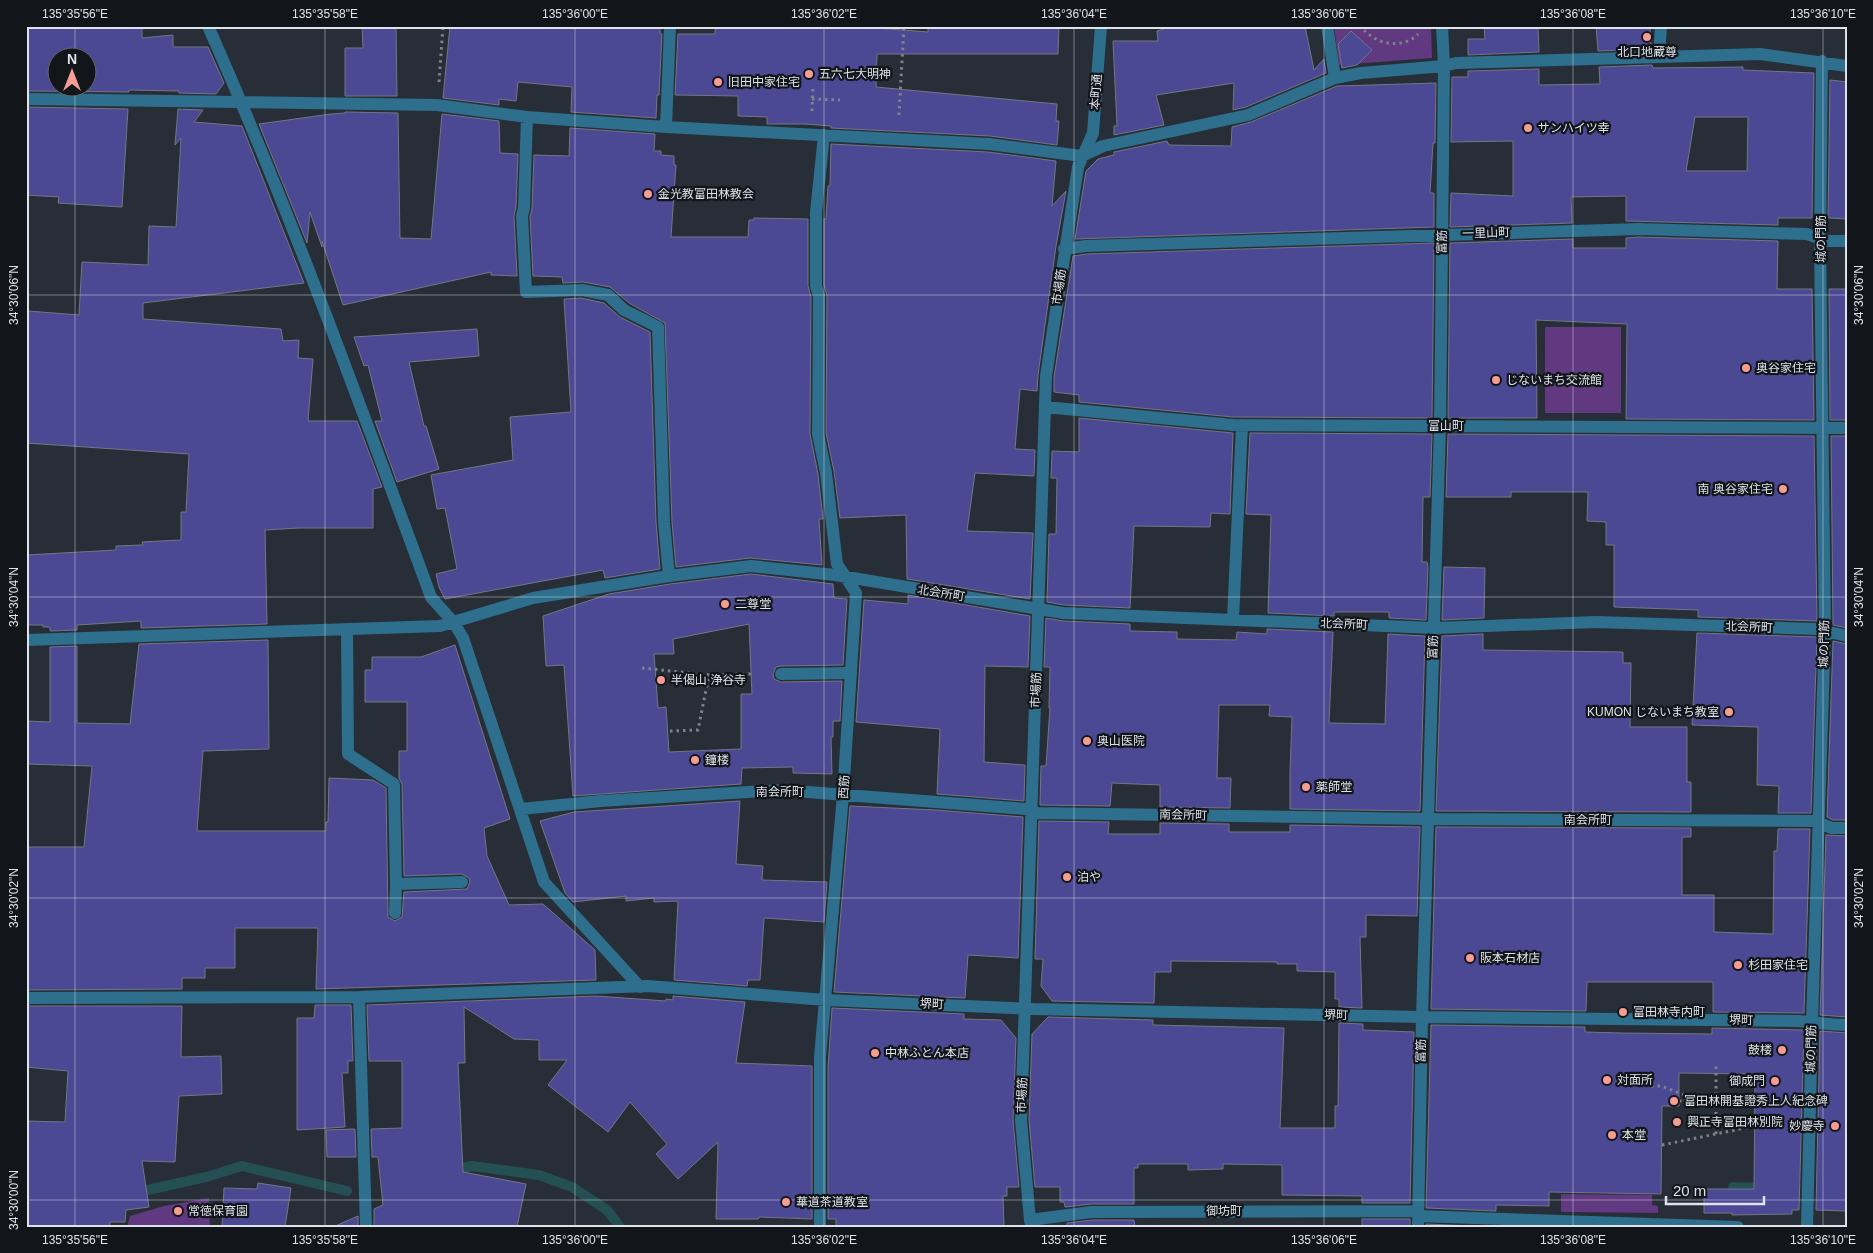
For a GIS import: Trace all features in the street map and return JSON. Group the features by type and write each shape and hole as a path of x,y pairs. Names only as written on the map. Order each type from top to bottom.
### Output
{"street":[{"path":"208,26 242,102 350,378 431,597 454,623 463,638 544,882 640,987"},
{"path":"666,127 670,26"},
{"name":"本町通","path":"1082,156 1093,133 1101,26"},
{"path":"1327,26 1335,78"},
{"name":"富筋","path":"1418,1218 1422,1017 1440,426 1444,66 1442,26"},
{"path":"1659,57 1661,26"},
{"path":"26,99 437,105 527,117 666,127 989,144 1082,156 1103,146 1248,115 1335,78 1361,73 1444,66 1456,62 1760,54 1847,66"},
{"name":"城の門筋","path":"1807,1227 1825,631 1820,238 1822,62"},
{"path":"527,117 524,208 522,216 526,292 582,290 608,295 624,310 658,327 664,522 669,576"},
{"name":"西筋","path":"820,1227 820,1057 843,795 856,593 837,564 826,473 818,434 819,296 816,286 816,212 824,135"},
{"name":"市場筋","path":"1031,1224 1021,1120 1046,376 1064,249 1078,167 1082,156"},
{"name":"一里山町","path":"1064,249 1086,246 1639,229 1807,234 1826,241 1847,241"},
{"name":"富山町","path":"1045,407 1242,425 1847,428"},
{"path":"1233,619 1242,425"},
{"name":"北会所町","path":"26,640 440,626 533,598 669,576 751,566 844,577 1063,613 1434,628 1596,622 1816,629 1847,636"},
{"path":"347,629 348,754 394,784 396,884 394,913"},
{"path":"781,674 851,673"},
{"name":"南会所町","path":"521,809 601,801 782,790 1026,809 1037,813 1428,819 1813,821 1832,828 1847,828"},
{"path":"396,884 462,882"},
{"name":"堺町","path":"26,998 359,997 640,987 826,1000 1033,1009 1422,1017 1812,1022 1826,1025 1847,1025"},
{"path":"359,997 366,1227"},
{"name":"御坊町","path":"1031,1224 1090,1212 1418,1218 1738,1227"}],"path":[{"path":"437,105 443,26"},
{"path":"897,138 904,26"},
{"path":"1360,26 1376,40 1399,43 1414,39 1420,33 1421,28"},
{"path":"812,100 840,100"},
{"path":"642,668 709,675 751,674"},
{"path":"670,731 698,730 709,675"},
{"path":"1716,1064 1716,1134"},
{"path":"1651,1086 1661,1086 1685,1095 1685,1101"},
{"path":"1679,1101 1716,1101"},
{"path":"1662,1145 1755,1126"}],"shaded area":[{"path":"1334,26 1431,26 1432,58 1339,65"},
{"path":"1545,327 1621,327 1621,413 1545,413"},
{"path":"1561,1194 1652,1195 1652,1205 1658,1206 1658,1213 1561,1212"},
{"name":"常徳保育園","path":"209,1198 210,1227 127,1227 130,1216 164,1206"}],"building":[{"path":"362,26 396,27 397,96 345,96 345,48 363,48"},
{"path":"450,26 629,26 660,28 660,34 662,34 656,118 571,112 572,87 518,82 516,101 499,99 499,105 443,98"},
{"path":"850,26 928,32 928,26 1059,26 1058,54 877,54 876,87 1057,104 1056,121 1059,121 1057,145 990,136 831,128 831,126 805,124 767,124 767,117 738,116 738,96 675,95 678,34 715,34 715,27"},
{"path":"1163,26 1305,26 1314,70 1324,59 1326,73 1246,107 1233,110 1234,83 1156,95 1164,125 1114,135 1114,126 1117,126 1113,41 1158,41 1157,31 1164,29"},
{"path":"1484,26 1538,26 1539,52 1468,55 1468,39 1485,39"},
{"path":"1596,26 1650,26 1651,49 1598,51"},
{"path":"26,27 142,28 142,38 173,35 173,47 208,47 224,83 216,94 129,90 129,92 98,92 98,48 48,48 48,91 26,91"},
{"path":"1351,31 1372,50 1357,65 1342,68 1338,44"},
{"path":"1652,65 1653,68 1743,67 1743,70 1814,73 1812,218 1778,218 1778,225 1626,221 1626,196 1571,197 1572,223 1450,227 1451,193 1513,196 1513,141 1451,142 1452,77 1468,77 1468,71 1539,69 1539,85 1600,84 1599,67","holes":["1695,117 1748,117 1747,171 1686,171"]},
{"path":"1830,80 1847,82 1847,219 1828,218"},
{"path":"1436,83 1435,143 1433,143 1430,193 1434,193 1434,227 1075,239 1086,171 1098,159 1114,155 1114,152 1167,141 1169,145 1231,146 1232,127 1251,122 1337,86"},
{"path":"26,107 128,109 122,207 58,203 59,197 26,195"},
{"path":"178,109 203,110 194,122 242,126 304,283 143,303 143,319 281,329 283,341 299,340 298,358 313,359 308,421 357,421 382,487 373,489 373,528 265,530 267,624 141,628 141,621 77,625 77,630 50,631 50,627 43,627 43,625 26,625 26,555 116,550 116,546 143,545 142,542 181,540 181,512 186,512 189,454 26,443 28,311 79,315 82,262 148,265 149,226 176,227 181,138 175,145"},
{"path":"345,112 398,113 400,238 431,239 442,114 499,121 500,153 518,154 514,216 517,276 491,275 491,272 343,305 322,241 322,247 310,212 307,243 259,124"},
{"path":"570,128 655,134 654,151 661,151 661,155 674,156 674,165 676,165 671,237 748,237 749,220 754,220 754,218 808,219 808,286 811,297 810,434 818,474 823,519 819,519 822,565 750,558 676,567 672,522 665,323 629,303 610,287 583,282 563,283 562,277 533,276 530,217 534,155 569,156"},
{"path":"831,144 988,152 1056,161 1052,206 1066,191 1056,246 1037,391 1020,389 1015,449 1035,450 1034,476 975,473 967,531 1033,533 1030,599 907,579 906,515 840,518 834,471 826,433 827,296 824,285 824,219 826,219 828,186 830,186"},
{"path":"1626,238 1778,241 1777,289 1812,289 1814,420 1626,419 1627,324 1536,320 1537,418 1448,418 1450,243 1573,239 1573,248 1626,248"},
{"path":"1434,243 1432,418 1233,417 1079,402 1079,395 1054,392 1054,377 1073,256"},
{"path":"1829,289 1847,289 1847,420 1830,420"},
{"path":"581,298 604,303 620,317 650,332 656,522 660,569 605,578 603,570 445,599 439,587 436,574 457,569 445,508 437,509 431,475 513,460 510,417 571,412 564,299"},
{"path":"477,329 479,356 409,362 424,426 426,426 439,469 397,482 375,421 382,421 368,365 364,366 354,337"},
{"path":"1079,418 1233,433 1230,514 1211,513 1210,527 1134,526 1130,608 1064,605 1047,602 1049,534 1056,534 1057,478 1051,478 1052,451 1079,452"},
{"path":"1250,433 1432,434 1430,497 1423,497 1422,562 1427,562 1428,567 1426,620 1389,618 1389,612 1334,612 1334,616 1268,613 1271,515 1246,514"},
{"path":"1448,434 1814,436 1817,621 1698,617 1698,610 1614,607 1614,545 1606,545 1606,522 1587,521 1588,492 1511,492 1511,497 1446,497"},
{"path":"1831,436 1847,436 1847,628 1833,625"},
{"path":"1444,567 1485,568 1484,618 1442,620"},
{"path":"751,574 833,584 834,598 847,599 843,665 781,666 776,667 773,674 774,679 781,682 842,681 840,721 833,721 833,737 831,737 832,774 793,773 793,767 742,768 741,784 573,796 564,665 546,666 543,616 609,594","holes":["749,624 752,694 741,694 741,749 669,752 666,707 658,708 654,654 674,654 673,639"]},
{"path":"908,595 1030,616 1028,667 985,666 984,762 1025,765 1024,801 937,794 940,729 856,722 864,600 908,604"},
{"path":"1046,618 1063,621 1130,624 1130,631 1177,632 1177,639 1236,640 1237,632 1267,634 1267,629 1333,632 1329,723 1385,724 1388,634 1425,636 1420,811 1290,809 1292,717 1269,716 1270,705 1219,705 1217,778 1231,778 1230,808 1160,807 1160,785 1112,783 1110,806 1040,805 1041,766 1046,766 1050,708 1050,667 1044,667"},
{"path":"1697,633 1817,637 1811,813 1778,813 1779,786 1757,785 1758,727 1692,725"},
{"path":"1483,634 1483,650 1623,652 1623,663 1631,663 1630,727 1687,727 1687,782 1691,782 1691,812 1436,811 1442,636"},
{"path":"268,640 269,749 203,751 197,831 326,831 329,778 373,780 386,788 388,917 395,921 402,917 404,892 467,889 470,882 469,878 462,874 404,876 402,784 399,778 399,751 407,751 407,702 365,702 365,670 372,670 372,657 421,657 455,645 510,819 484,828 487,856 509,905 543,904 595,950 596,980 316,989 318,928 235,928 235,968 205,968 205,978 182,978 182,989 26,990 26,847 84,847 92,766 26,764 26,721 50,722 50,647 77,646 77,723 130,724 139,644"},
{"path":"1833,641 1847,644 1847,820 1833,820 1827,817"},
{"path":"740,801 736,864 763,866 762,880 827,882 824,922 764,918 760,980 748,980 747,986 674,980 678,901 654,902 654,898 626,901 626,896 573,902 565,893 540,821 574,812"},
{"path":"850,806 1023,817 1018,958 968,955 965,998 834,992"},
{"path":"1039,821 1109,822 1108,834 1160,834 1160,823 1229,824 1229,832 1290,832 1290,825 1420,827 1417,916 1366,915 1366,937 1360,937 1362,1008 1339,1007 1339,999 1335,999 1335,972 1297,971 1297,964 1277,964 1277,962 1171,961 1171,972 1155,972 1154,1003 1052,1001 1041,986 1043,959 1035,959"},
{"path":"1436,827 1691,828 1691,837 1682,837 1682,895 1714,895 1714,932 1773,934 1774,851 1777,851 1778,829 1810,829 1804,1013 1713,1012 1713,982 1587,982 1586,1011 1431,1009"},
{"path":"1826,835 1847,836 1847,1017 1820,1015"},
{"path":"596,996 666,1001 666,999 673,1000 673,996 745,1002 736,1063 812,1066 812,1219 759,1217 758,1219 716,1219 718,1142 678,1179 656,1154 667,1144 630,1102 608,1132 548,1085 567,1060 539,1060 539,1040 514,1039 464,1007 465,1063 458,1063 463,1172 526,1184 517,1227 374,1227 374,1209 383,1205 378,1157 372,1157 371,1129 402,1128 402,1061 369,1061 367,1005"},
{"path":"315,1005 351,1005 353,1061 348,1061 348,1073 342,1073 345,1127 297,1130 297,1018 314,1018"},
{"path":"26,1006 182,1006 181,1057 221,1056 222,1094 179,1096 175,1162 142,1161 149,1207 126,1210 125,1222 110,1222 110,1227 26,1227 26,1121 65,1122 68,1071 26,1067"},
{"path":"832,1008 964,1014 964,1019 1001,1020 1016,1038 1013,1120 1019,1187 1007,1187 1007,1196 1003,1196 1004,1227 836,1227 836,1219 828,1219 828,1067"},
{"path":"1048,1017 1153,1020 1153,1025 1284,1028 1280,1128 1335,1128 1335,1106 1338,1106 1339,1023 1363,1024 1363,1030 1414,1032 1410,1203 1362,1203 1362,1196 1282,1195 1282,1165 1223,1164 1223,1169 1188,1170 1188,1164 1138,1164 1138,1168 1134,1168 1134,1204 1091,1204 1065,1207 1064,1202 1060,1202 1060,1187 1035,1187 1029,1120 1032,1034"},
{"path":"1431,1025 1585,1027 1585,1032 1620,1033 1712,1034 1712,1028 1804,1030 1799,1210 1792,1210 1792,1214 1732,1215 1732,1213 1704,1213 1704,1189 1754,1189 1755,1074 1679,1073 1679,1106 1662,1106 1661,1194 1549,1192 1549,1206 1496,1205 1496,1211 1426,1208"},
{"name":"妙慶寺","path":"1820,1031 1847,1033 1847,1211 1816,1210"},
{"path":"355,1129 356,1157 327,1157 326,1130"},
{"path":"258,1183 291,1188 285,1227 222,1227 224,1188 257,1189"},
{"path":"358,1216 358,1227 333,1227"},
{"path":"1362,1219 1410,1219 1410,1227 1362,1227"},
{"path":"1092,1220 1134,1220 1135,1227 1067,1227 1067,1223"},
{"path":"1426,1224 1494,1227 1426,1227"}],"waterway":[{"path":"134,1193 206,1177 242,1166 347,1191"},
{"path":"451,1170 472,1166 539,1175 572,1187 607,1210 620,1227"},
{"path":"1733,1187 1760,1188 1759,1195"}],"place":[{"name":"北口地蔵尊","path":"1647,37"},
{"name":"五六七大明神","path":"809,74"},
{"name":"旧田中家住宅","path":"718,82"},
{"name":"サンハイツ幸","path":"1528,128"},
{"name":"金光教富田林教会","path":"648,194"},
{"name":"奥谷家住宅","path":"1746,368"},
{"name":"じないまち交流館","path":"1496,380"},
{"name":"南 奥谷家住宅","path":"1783,489"},
{"name":"二尊堂","path":"725,604"},
{"name":"半偈山 浄谷寺","path":"661,680"},
{"name":"KUMON じないまち教室","path":"1729,712"},
{"name":"奥山医院","path":"1087,741"},
{"name":"鐘楼","path":"695,760"},
{"name":"薬師堂","path":"1306,787"},
{"name":"泊や","path":"1067,877"},
{"name":"阪本石材店","path":"1470,958"},
{"name":"杉田家住宅","path":"1738,965"},
{"name":"富田林寺内町","path":"1623,1012"},
{"name":"鼓楼","path":"1782,1050"},
{"name":"中林ふとん本店","path":"875,1053"},
{"name":"対面所","path":"1607,1080"},
{"name":"御成門","path":"1775,1081"},
{"name":"富田林開基證秀上人紀念碑","path":"1674,1101"},
{"name":"興正寺富田林別院","path":"1677,1122"},
{"name":"妙慶寺","path":"1835,1126"},
{"name":"本堂","path":"1612,1135"},
{"name":"華道茶道教室","path":"786,1202"},
{"name":"常徳保育園","path":"178,1211"}]}
